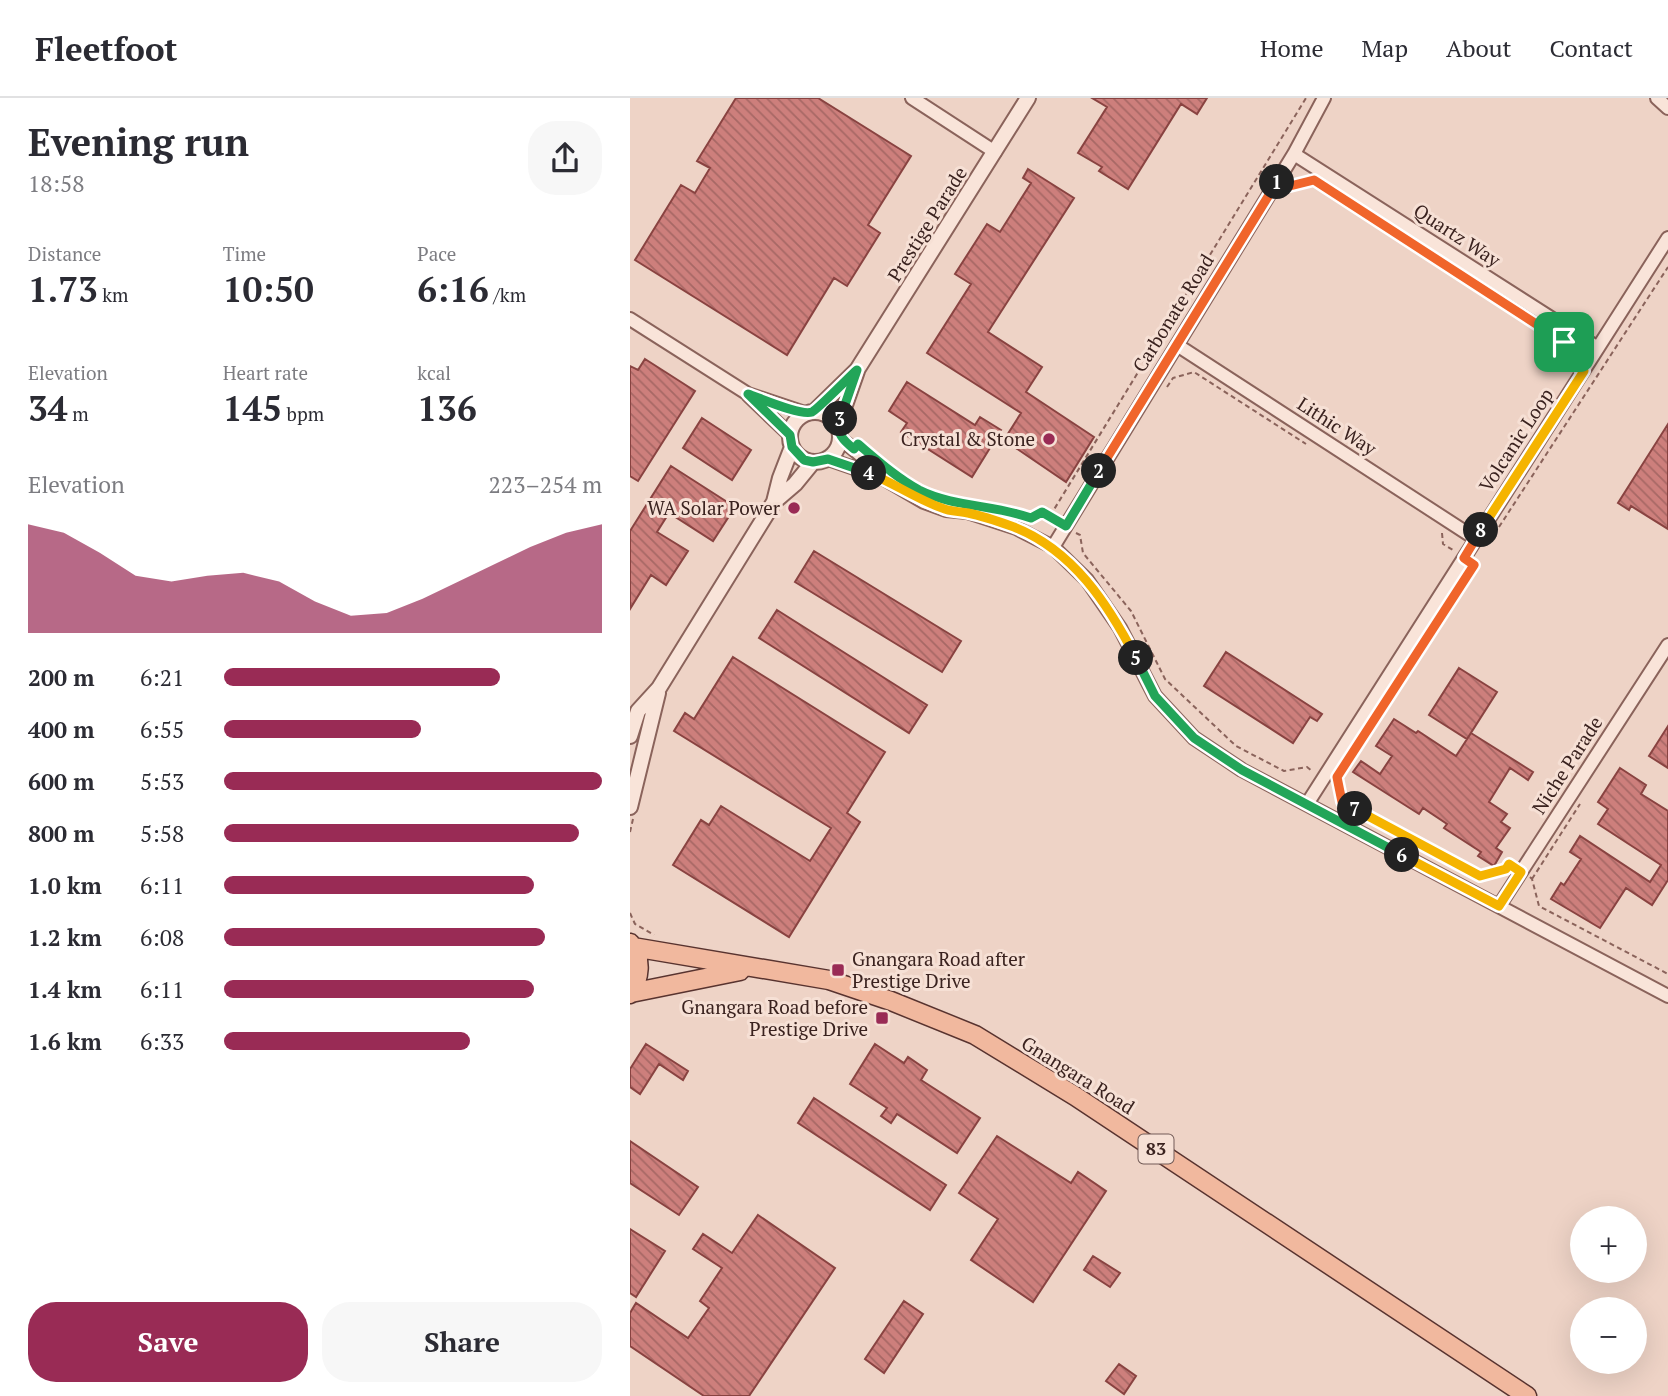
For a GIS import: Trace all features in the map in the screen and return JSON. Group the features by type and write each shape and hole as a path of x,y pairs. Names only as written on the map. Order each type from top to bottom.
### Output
{"main road":[{"name":"Gnangara Road","path":"632,945 829,980 891,1001 975,1035 1075,1096 1527,1396"},
{"name":"Gnangara Road","path":"631,994 639,979 639,962 632,945"},
{"name":"Gnangara Road","path":"631,994 754,968"}],"street":[{"path":"912,98 995,152"},
{"name":"Prestige Parade","path":"839,432 857,370 1028,98"},
{"name":"Carbonate Road","path":"1053,547 1279,179 1324,98"},
{"path":"1657,98 1668,108"},
{"name":"Quartz Way","path":"1294,154 1598,348"},
{"name":"Volcanic Loop","path":"1307,804 1668,238"},
{"path":"630,319 748,394 791,441 804,460 820,461 883,478 925,502 1016,528 1053,547 1087,580 1120,628 1155,696 1194,738 1242,770 1668,996"},
{"name":"Lithic Way","path":"1177,345 1475,539"},
{"name":"Prestige Parade","path":"810,412 857,370"},
{"path":"748,394 828,415 839,432 883,478"},
{"path":"630,736 638,711 659,688 774,502 794,422 810,412"},
{"path":"774,502 820,461 834,454 839,432"},
{"name":"Niche Parade","path":"1499,906 1668,645"},
{"path":"631,798 634,777 659,688"}],"path":[{"path":"1050,516 1306,98"},
{"path":"1262,169 1290,186 1314,180"},
{"path":"1497,530 1668,267"},
{"path":"1530,320 1564,342 1568,360 1596,378"},
{"path":"1140,369 1167,387 1172,378 1195,373 1307,445"},
{"path":"985,506 1013,511 1031,518 1042,512 1080,535 1083,553 1131,611 1165,679 1236,746 1283,771 1307,767 1340,793"},
{"path":"1442,531 1443,544 1464,558"},
{"path":"1337,777 1342,802 1480,876 1506,869 1509,864 1532,878 1539,906 1668,974"},
{"path":"630,814 634,815 630,832"}],"building":[{"path":"736,98 818,98 911,156 868,225 880,233 847,286 834,278 787,355 635,260 681,185 695,193 710,168 697,161"},
{"path":"1092,98 1207,98 1197,114 1181,104 1128,189 1099,171 1102,167 1078,153 1107,107"},
{"path":"1028,169 1074,198 988,332 1042,367 1026,392 1094,437 1066,482 1004,440 1021,413 927,353 971,284 955,274 987,224 1000,232 1031,183 1023,178"},
{"path":"645,359 695,391 638,481 630,476 630,366 638,370"},
{"path":"907,382 975,425 980,417 1001,430 972,477 901,432 907,423 889,411"},
{"path":"702,418 751,450 732,480 683,448"},
{"path":"1668,424 1668,529 1631,506 1629,510 1618,503"},
{"path":"671,466 735,507 713,541 669,513 657,532 688,551 666,585 651,575 630,609 630,531"},
{"path":"814,551 961,641 942,672 795,582"},
{"path":"777,610 927,705 909,733 759,638"},
{"path":"1226,652 1322,714 1317,721 1310,717 1293,743 1204,686"},
{"path":"733,657 885,752 847,813 860,822 789,937 673,865 701,820 709,825 721,806 810,861 831,828 674,731 685,713 694,719"},
{"path":"1459,668 1497,692 1467,739 1429,715"},
{"path":"1394,719 1456,756 1471,733 1533,772 1528,780 1510,768 1489,802 1507,814 1501,822 1510,828 1496,848 1502,852 1494,866 1478,856 1481,852 1444,828 1447,824 1423,808 1419,814 1353,772 1361,761 1380,774 1392,756 1376,746"},
{"path":"1668,726 1668,768 1649,756"},
{"path":"1620,768 1646,785 1641,794 1668,811 1668,880 1652,905 1626,888 1600,928 1551,899 1581,859 1570,852 1580,836 1650,882 1661,865 1598,824 1608,809 1598,802"},
{"path":"646,1044 688,1071 683,1080 659,1064 640,1094 630,1087 630,1069"},
{"path":"875,1044 904,1063 908,1057 927,1070 921,1080 980,1118 957,1153 897,1114 891,1123 881,1116 887,1108 850,1084"},
{"path":"814,1098 946,1185 930,1210 798,1123"},
{"path":"997,1136 1071,1183 1078,1172 1106,1191 1033,1302 971,1260 998,1219 959,1193"},
{"path":"630,1141 698,1187 679,1215 630,1183"},
{"path":"758,1215 835,1268 749,1396 704,1396 630,1346 630,1313 636,1303 688,1338 709,1308 700,1301 722,1268 693,1249 703,1234 732,1253"},
{"path":"630,1229 665,1251 636,1297 630,1293"},
{"path":"1093,1256 1120,1273 1110,1287 1084,1270"},
{"path":"904,1301 923,1314 884,1373 865,1359"},
{"path":"1119,1364 1136,1376 1124,1394 1106,1381"}],"place":[{"name":"Crystal & Stone","path":"1049,439"},
{"name":"WA Solar Power","path":"794,508"},
{"name":"Gnangara Road after Prestige Drive","path":"838,970"},
{"name":"Gnangara Road before Prestige Drive","path":"882,1018"}],"route":[{"path":"1279,179 1290,186 1314,180 1564,342 1568,360 1584,371 1464,558 1474,565 1337,777 1342,802 1480,876 1506,869 1509,864 1521,872 1499,906 1242,770 1194,738 1155,696 1120,628 1087,580 1053,547 1016,528 925,502 883,478 852,467 828,459 821,462 804,460 792,447 790,435 748,394 805,414 815,411 857,370 838,425 841,439 854,449 858,444 920,491 1013,511 1031,518 1042,512 1066,526 1279,179"}]}
